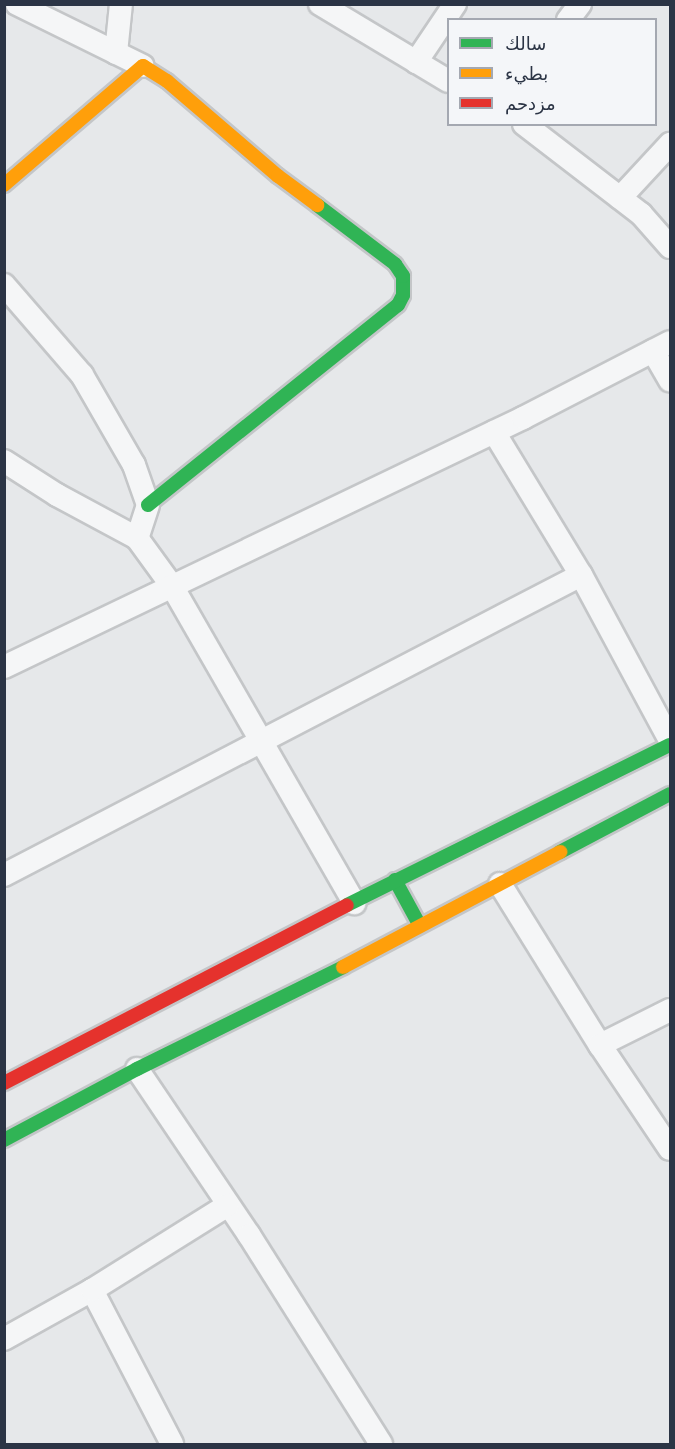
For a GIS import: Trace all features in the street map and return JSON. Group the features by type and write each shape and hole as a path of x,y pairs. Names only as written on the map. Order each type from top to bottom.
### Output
{"street":[{"path":"17,4 143,66 167,81 278,176 396,264 405,285 398,305 148,505 137,538"},
{"path":"116,53 121,4"},
{"path":"321,4 447,80"},
{"path":"416,62 455,4"},
{"path":"570,18 580,4"},
{"path":"4,185 143,66"},
{"path":"527,126 641,214 670,247"},
{"path":"620,198 670,144"},
{"path":"4,285 82,375 134,465 148,505"},
{"path":"4,667 494,432 662,347 670,381"},
{"path":"494,432 581,575 670,740"},
{"path":"4,461 57,495 137,538 172,586 354,903"},
{"path":"4,875 581,575"},
{"path":"4,1083 395,880 670,746"},
{"path":"4,1140 137,1069 420,926 670,794"},
{"path":"395,880 420,926"},
{"path":"500,884 600,1045 670,1149"},
{"path":"600,1045 670,1010"},
{"path":"137,1069 228,1205 381,1444"},
{"path":"4,1339 92,1290 228,1205"},
{"path":"92,1290 172,1444"}],"traffic: fast":[{"path":"148,505 398,305 403,295 403,276 395,264 317,205"},
{"path":"347,905 670,745"},
{"path":"560,852 670,794"},
{"path":"395,880 420,926"},
{"path":"4,1140 137,1069 343,967"}],"traffic: slow":[{"path":"4,185 143,66 167,81 278,176 317,205"},
{"path":"343,967 560,852"}],"traffic: jam":[{"path":"4,1083 347,905"}]}
